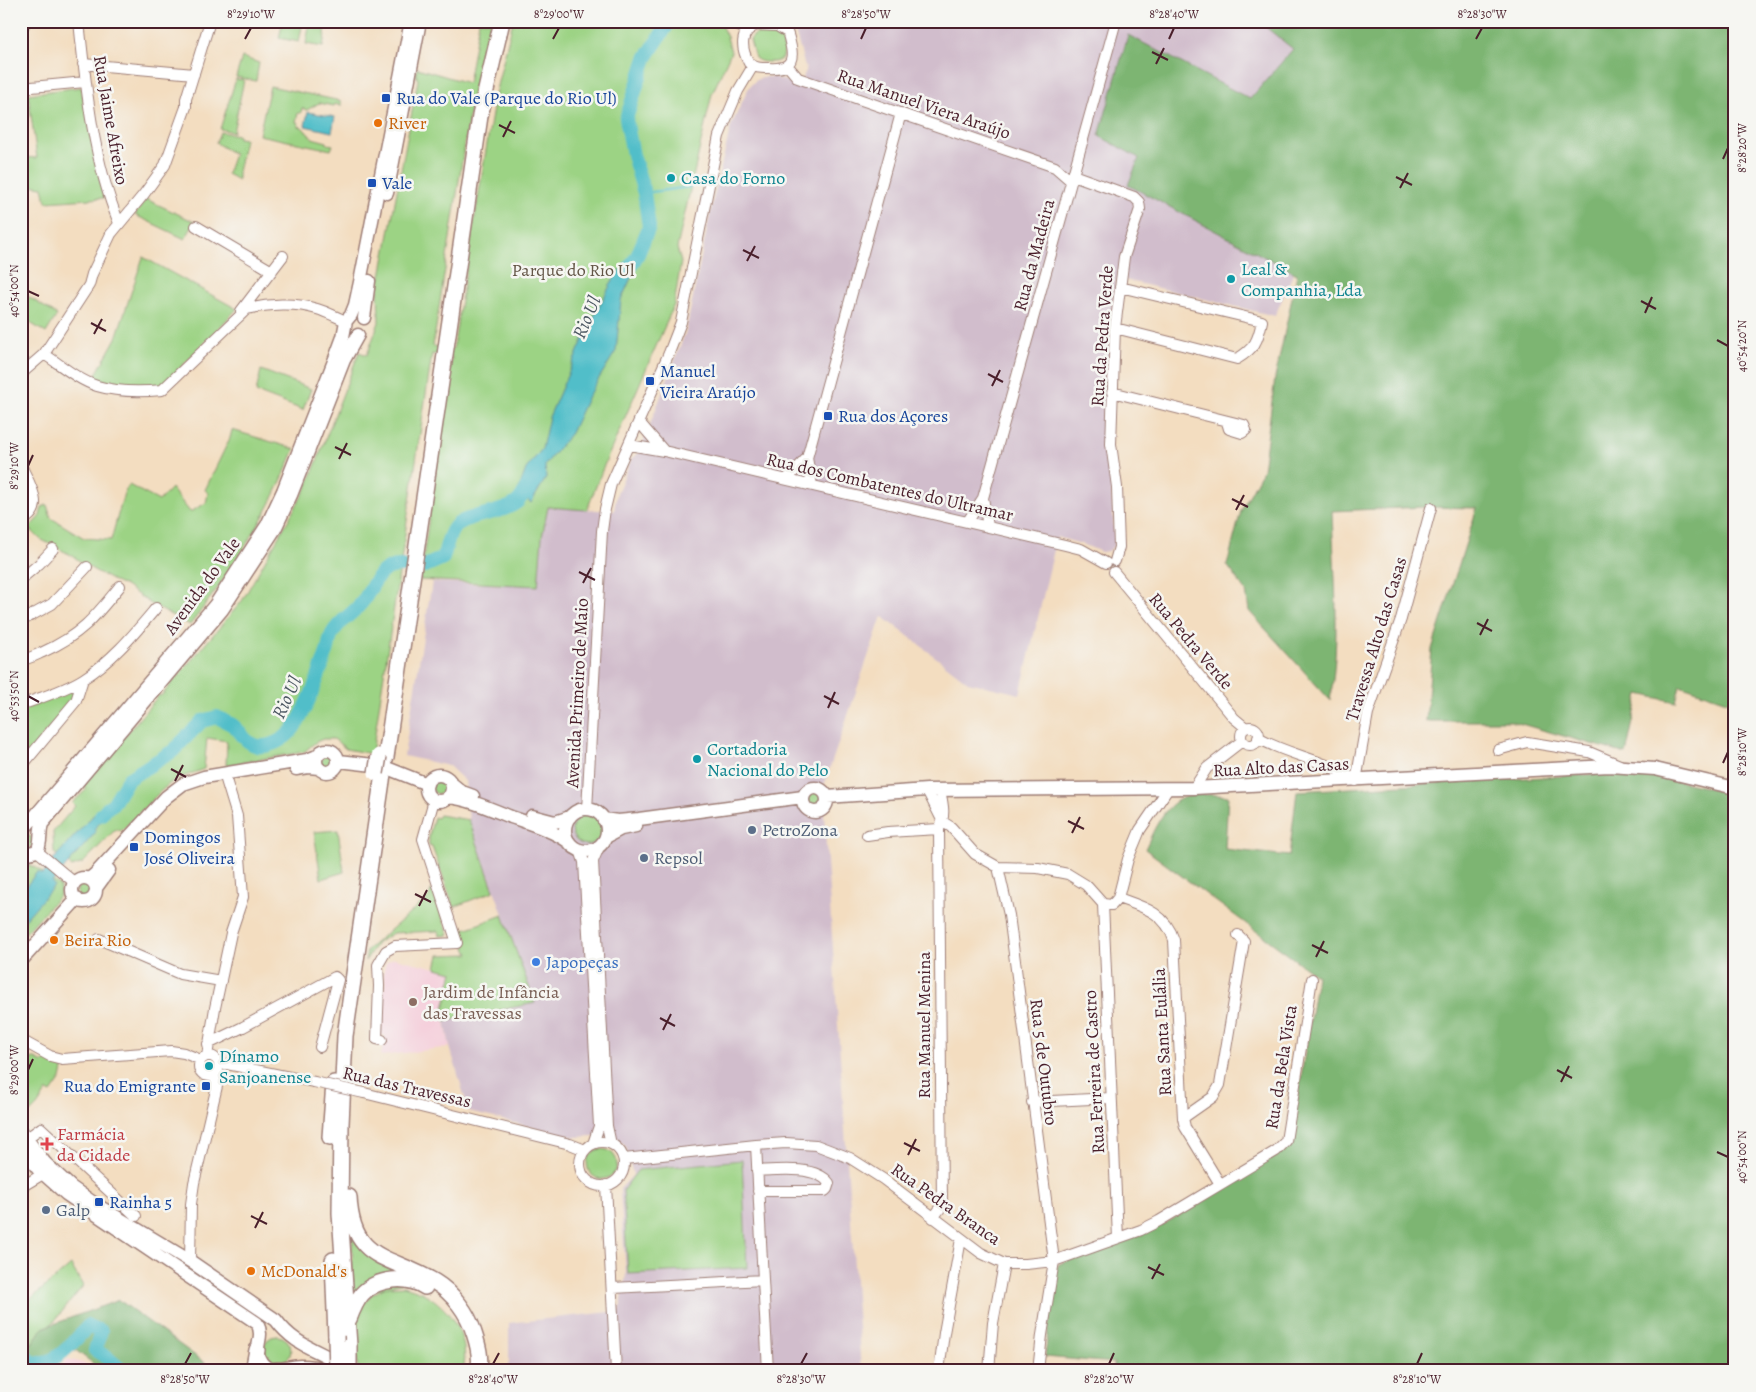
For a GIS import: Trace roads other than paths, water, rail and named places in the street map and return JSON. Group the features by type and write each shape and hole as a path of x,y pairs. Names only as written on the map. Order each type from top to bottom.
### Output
{"highway":[{"path":"350,1371 340,1213 341,1124 346,1022 382,757 475,114 496,21"},
{"path":"382,757 480,116 502,21"},
{"path":"337,1371 330,1165 331,1116 340,1026 380,773"},
{"path":"343,1102 349,1204 356,1233 372,1252 437,1283 458,1302 470,1321 479,1348 478,1371"},
{"path":"347,1323 354,1306 362,1294 376,1284 405,1280 420,1283 432,1290 452,1308 463,1325 470,1350 468,1371"},
{"path":"252,1371 258,1346"}],"main road":[{"name":"Avenida do Vale","path":"22,830 215,605 267,525 283,492 333,365 356,298 367,252 411,21"},
{"name":"Avenida do Vale","path":"37,851 40,847 39,837 42,824 222,610 275,529 291,495 344,360 358,335 366,328 364,318 368,284 420,21"},
{"path":"358,335 350,334 347,321 358,314 364,318"},
{"path":"92,883 96,874 166,797 183,784 204,777 307,760 318,762 324,772 331,771 339,761 337,754 328,749 322,751 318,762 308,767 206,784 187,792 170,803 102,879 92,883"},
{"path":"339,761 382,766 427,784"},
{"name":"Rua Alto das Casas","path":"826,797 934,790 1194,788 1624,766 1670,772 1735,788"},
{"path":"439,775 446,777 462,792 540,819 556,822 570,817 581,810 593,811 603,818 618,821 804,801 621,829 587,851 580,850 557,834 458,798 448,797 434,800 427,791 427,784 431,778 439,775"},
{"path":"448,797 451,791 451,783"},
{"path":"815,788 822,791 826,797 826,805 821,810 813,812 806,808 804,801 808,791 815,788"},
{"path":"569,842 565,828 570,817"},
{"path":"602,842 607,830 603,818"},
{"name":"Avenida do Vale","path":"22,830 34,832 39,837"},
{"path":"21,855 37,851"},
{"path":"81,878 92,883 96,892 92,899 84,902 77,899 72,890 70,879 81,878"},
{"path":"21,961 77,899"},
{"path":"23,1139 71,1186 95,1204 190,1261 276,1320 297,1350 294,1362 280,1370"},
{"path":"23,1139 43,1174 66,1194 257,1324 261,1330 258,1346 261,1362 272,1370 300,1366 328,1371"},
{"path":"258,1346 262,1337 273,1331 289,1336 303,1346 328,1356 350,1371"}],"street":[{"path":"21,30 26,21"},
{"name":"Rua Jaime Afreixo","path":"79,21 85,82 94,134 108,197 119,223"},
{"path":"21,374 44,354 89,286 92,274 111,234 144,194 164,165 186,107 186,100 210,21"},
{"path":"186,107 192,101 216,21"},
{"path":"732,21 747,31"},
{"name":"Rua da Madeira","path":"968,521 984,498 1116,21"},
{"path":"757,25 787,25 792,54 787,65 779,69 753,66 747,59 742,42 747,31 757,25"},
{"path":"83,64 194,74"},
{"name":"Rua Manuel Viera Araújo","path":"787,65 798,78 1073,174"},
{"name":"Avenida Primeiro de Maio","path":"587,810 602,531 605,509 612,484 681,322 719,136 738,91 753,66"},
{"path":"21,88 85,82"},
{"path":"812,485 807,458 901,113"},
{"name":"Rua Manuel Viera Araújo","path":"1055,167 1073,174"},
{"name":"Rua da Pedra Verde","path":"1073,174 1134,197 1139,202 1140,209 1124,257 1115,328 1111,444 1117,487 1119,547 1112,566"},
{"path":"196,226 272,271"},
{"path":"238,316 283,256"},
{"path":"21,367 40,352 84,282 92,274"},
{"path":"1115,328 1237,359 1247,353 1258,338 1262,321 1120,287"},
{"path":"44,354 80,378 96,386 116,390 162,390 246,309 264,305 299,306 315,308 347,321"},
{"path":"1112,392 1227,422"},
{"path":"639,422 664,451"},
{"name":"Rua dos Combatentes do Ultramar","path":"629,445 664,451 812,485 1081,549 1112,566"},
{"path":"787,480 807,458"},
{"path":"21,465 36,501 33,512 28,518 21,520"},
{"name":"Rua da Madeira","path":"984,498 988,526"},
{"name":"Travessa Alto das Casas","path":"1356,781 1368,713 1401,619 1431,508"},
{"path":"21,579 53,549"},
{"name":"Rua Pedra Verde","path":"1112,566 1234,718 1246,728"},
{"path":"21,621 52,604 87,567"},
{"path":"21,660 28,659 53,648 80,631 94,619 120,586"},
{"path":"21,705 56,693 83,679 118,651 156,608"},
{"path":"21,767 76,702 83,679"},
{"path":"1246,728 1254,728 1258,733 1255,743 1250,744 1242,740 1242,732 1246,728"},
{"path":"1258,738 1273,747 1345,773 1356,781"},
{"path":"1194,788 1207,768 1242,740"},
{"path":"1498,750 1526,742 1542,744 1590,752 1624,766"},
{"path":"21,1040 50,1056 62,1059 171,1052 204,1058 216,1058 219,1065 218,1071 214,1075 207,1076 201,1073 198,1066 204,1058 208,1044 231,932 243,897 237,816 226,780"},
{"path":"867,835 941,826 951,827 975,854 998,867 1038,868 1068,874 1086,885 1103,904 1112,905 1118,898 1128,859 1140,830 1168,789"},
{"path":"934,790 941,826"},
{"path":"382,1040 377,1039 378,965 386,951 396,946 457,943 423,839 434,800"},
{"name":"Rua Manuel Menina","path":"933,1218 942,1206 941,826"},
{"path":"580,850 584,862 599,1126 581,1161 583,1174 593,1183 606,1185 615,1181 622,1174 624,1159 618,1148 612,1144 607,1126 593,861 602,842"},
{"path":"37,851 70,879"},
{"name":"Rua 5 de Outubro","path":"998,867 1009,914 1054,1261 1038,1371"},
{"name":"Rua Santa Eulália","path":"1118,898 1148,909 1162,919 1170,929 1174,940 1183,1118 1185,1127 1220,1184"},
{"name":"Rua Ferreira de Castro","path":"1103,904 1118,1238"},
{"path":"1183,1118 1213,1097 1220,1085 1244,941 1238,935"},
{"path":"99,939 180,974 221,980"},
{"path":"208,1044 335,977 338,980 320,1047"},
{"name":"Rua da Bela Vista","path":"1220,1184 1276,1151 1286,1142 1312,979"},
{"name":"Rua das Travessas","path":"219,1065 227,1064 364,1093 570,1144 589,1147 604,1142 612,1144"},
{"path":"190,1261 191,1204 194,1183 217,1086 214,1075"},
{"path":"1032,1102 1111,1098"},
{"path":"23,1139 41,1128 136,1216"},
{"name":"Rua Pedra Branca","path":"756,1145 786,1143 816,1145 850,1158 883,1179 981,1253 1004,1264 1054,1261 1118,1238 1159,1221 1220,1184"},
{"path":"624,1159 756,1145 768,1371"},
{"path":"757,1171 796,1170 819,1175 829,1183 825,1191 758,1191"},
{"path":"21,1187 43,1174"},
{"path":"606,1185 616,1371"},
{"path":"939,1371 961,1239"},
{"path":"989,1371 993,1323 1004,1264"},
{"path":"613,1288 762,1280"}],"water":[{"path":"308,112 335,117 332,132 305,126"},
{"path":"638,254 636,267 621,300 616,351 588,396 571,433 545,465 546,478 531,503 518,491 526,469 542,449 549,417 590,324 615,276 632,255"},
{"path":"108,799 115,806 94,829 96,832 52,882 54,886 21,924 21,893 37,872 43,874 58,854"}],"waterway":[{"name":"Rio Ul","path":"628,271 638,254 649,227 644,193 633,155 626,119 646,58 670,21"},
{"path":"644,193 690,187"},
{"name":"Rio Ul","path":"419,566 425,566 443,558 450,534 459,523 501,510 516,503 530,480"},
{"name":"Rio Ul","path":"101,815 113,804 128,779 173,751 202,721 217,717 230,723 247,740 257,746 267,746 286,736 293,729 308,702 335,629 359,606 382,572 402,566"},
{"name":"Rio Ul","path":"21,1348 27,1358 35,1363 43,1363 52,1360 69,1347 88,1326 101,1331 95,1350 123,1371"}],"place":[{"name":"Rua do Vale (Parque do Rio Ul)","path":"386,98"},
{"name":"River","path":"378,123"},
{"name":"Casa do Forno","path":"671,178"},
{"name":"Vale","path":"372,183"},
{"name":"Leal & Companhia, Lda","path":"1231,279"},
{"name":"Manuel Vieira Araújo","path":"650,381"},
{"name":"Rua dos Açores","path":"828,416"},
{"name":"Cortadoria Nacional do Pelo","path":"697,759"},
{"name":"PetroZona","path":"752,830"},
{"name":"Domingos José Oliveira","path":"134,847"},
{"name":"Repsol","path":"644,858"},
{"name":"Beira Rio","path":"54,940"},
{"name":"Japopeças","path":"536,962"},
{"name":"Jardim de Infância das Travessas","path":"413,1002"},
{"name":"Dínamo Sanjoanense","path":"209,1066"},
{"name":"Rua do Emigrante","path":"206,1086"},
{"name":"Farmácia da Cidade","path":"47,1144"},
{"name":"Rainha 5","path":"99,1202"},
{"name":"Galp","path":"46,1210"},
{"name":"McDonald's","path":"251,1271"}],"park label":[{"name":"Parque do Rio Ul","path":"573,270"}]}
